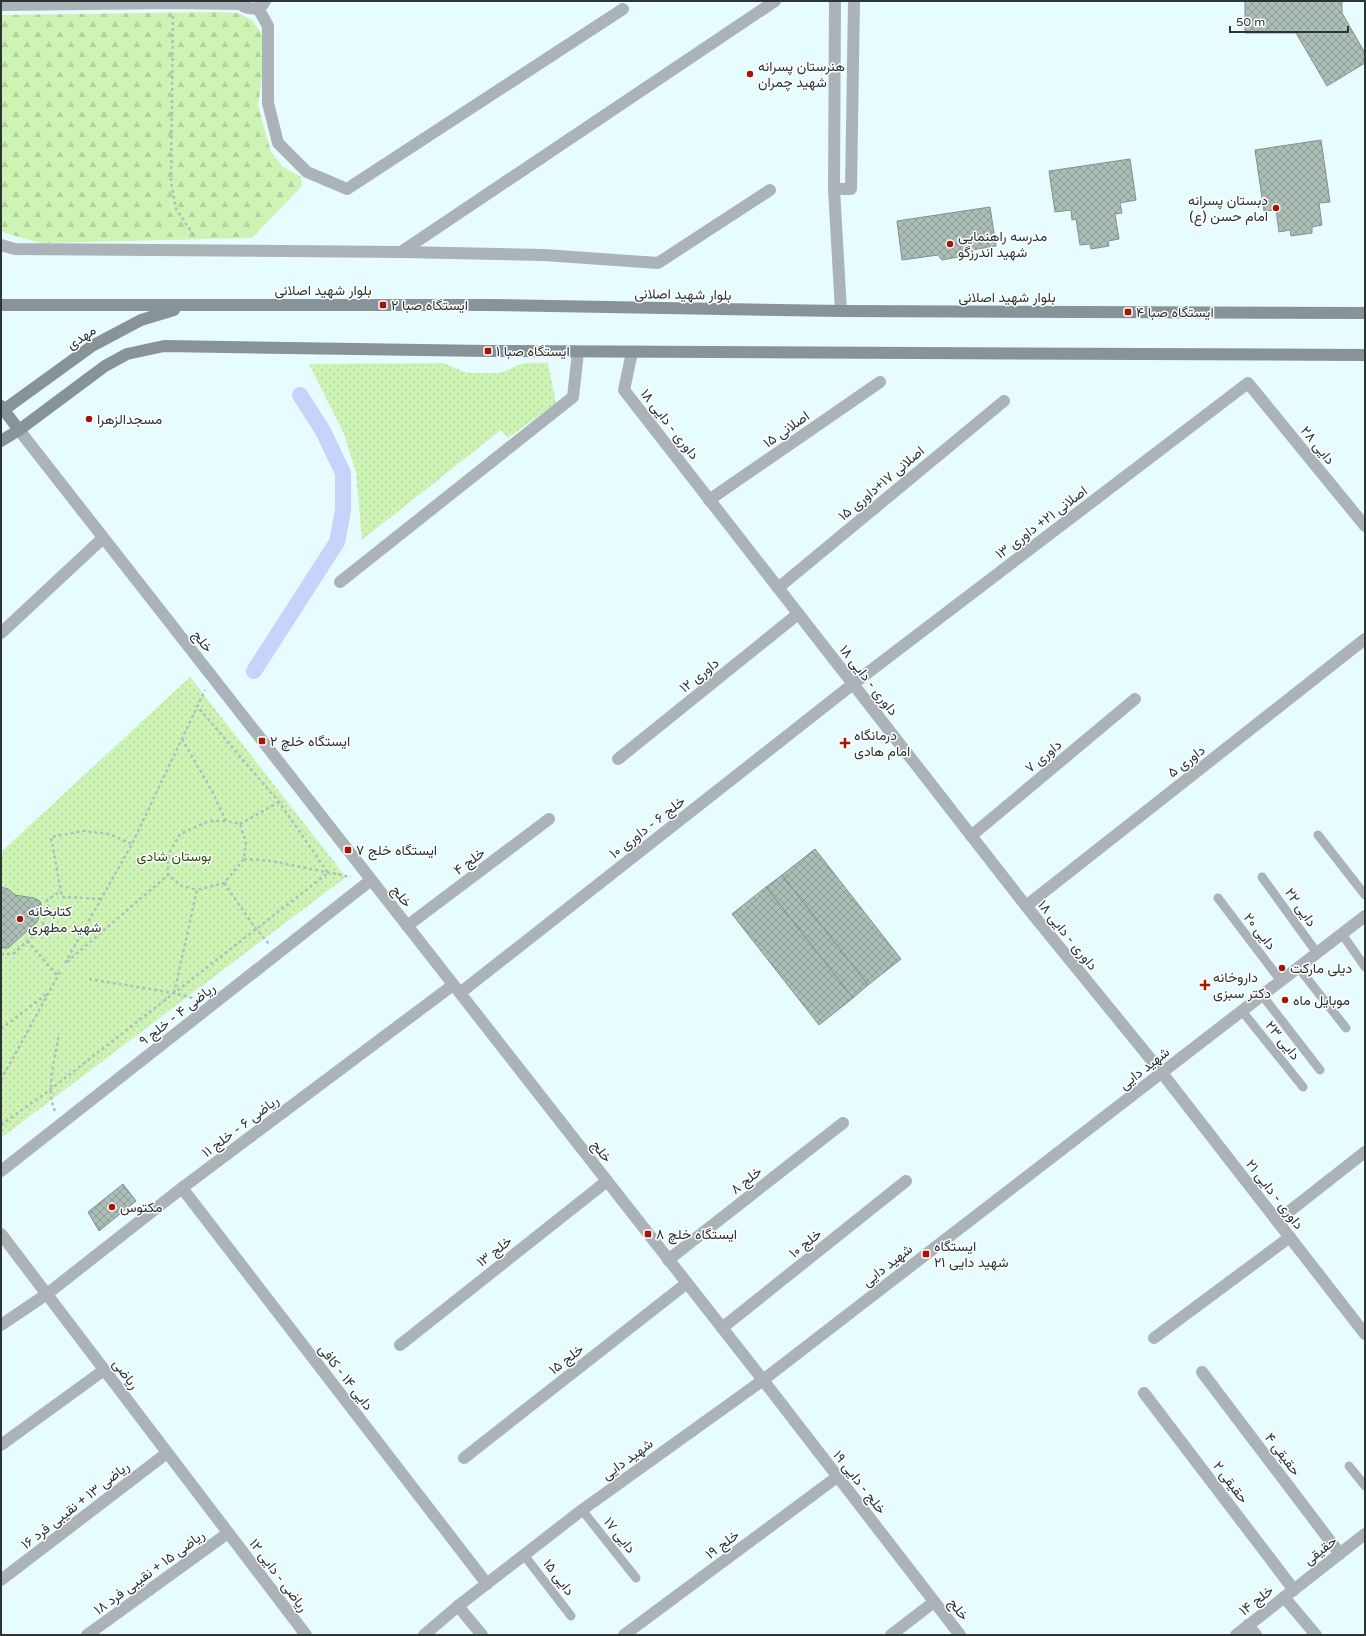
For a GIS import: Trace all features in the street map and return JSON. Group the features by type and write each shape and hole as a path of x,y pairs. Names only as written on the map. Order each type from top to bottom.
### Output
{"main road":[{"name":"بلوار شهید اصلانی","path":"1,305 488,305 841,311 1365,313"},
{"name":"مهدی","path":"2,409 92,346 141,320 187,306"},
{"path":"1,441 105,366 127,354 164,346 578,352 1365,355"},
{"path":"2,409 18,430"}],"street":[{"path":"401,252 775,1"},
{"path":"835,1 834,189 841,311"},
{"path":"834,189 851,189 854,1"},
{"path":"1,5 239,3 246,8 261,4 268,26 268,104 278,143 307,172 347,189 623,10"},
{"path":"1,245 15,249 401,252 544,255 658,263 770,190"},
{"path":"340,582 573,397 578,352"},
{"name":"داوری - دایی ۱۸","path":"632,352 624,390 1026,906 1162,1073"},
{"name":"اصلانی ۱۵","path":"709,500 880,382"},
{"name":"دایی ۲۸","path":"1248,383 1365,526"},
{"name":"اصلانی ۲۱+ داوری ۱۳","path":"853,684 1248,383"},
{"name":"اصلانی ۱۷+داوری ۱۵","path":"778,588 1004,401"},
{"name":"خلج","path":"18,430 762,1380"},
{"path":"1,633 103,538"},
{"name":"داوری ۱۲","path":"618,759 798,614"},
{"name":"داوری ۵","path":"1026,906 1365,639"},
{"name":"خلج ۶ - داوری ۱۰","path":"456,989 853,684"},
{"name":"داوری ۷","path":"971,836 1135,699"},
{"name":"خلج ۴","path":"407,926 549,819"},
{"name":"ریاضی ۴ - خلج ۹","path":"1,1171 371,880"},
{"name":"شهید دایی","path":"424,1635 458,1606 582,1510 762,1380 1365,916"},
{"name":"ریاضی ۶ - خلج ۱۱","path":"1,1325 47,1294 182,1188 456,989"},
{"name":"داوری - دایی ۲۱","path":"1162,1073 1365,1334"},
{"name":"خلج ۸","path":"668,1260 842,1123"},
{"path":"1277,1221 1365,1152"},
{"name":"خلج ۱۳","path":"400,1345 607,1181"},
{"name":"خلج ۱۰","path":"722,1328 906,1181"},
{"name":"دایی ۱۴ - کافی","path":"182,1188 487,1584"},
{"name":"ریاضی","path":"1,1234 228,1533"},
{"path":"1154,1338 1290,1237"},
{"name":"خلج ۱۵","path":"464,1458 687,1283"},
{"path":"1,1445 104,1370"},
{"name":"حقیقی ۴","path":"1202,1372 1340,1554"},
{"name":"خلج - دایی ۱۹","path":"762,1380 934,1602"},
{"name":"حقیقی ۲","path":"1144,1393 1289,1593 1316,1635"},
{"name":"ریاضی ۱۳ + نقیبی فرد ۱۶","path":"1,1580 167,1453"},
{"name":"خلج ۱۹","path":"624,1635 837,1477"},
{"name":"ریاضی ۱۵ + نقیبی فرد ۱۸","path":"87,1635 228,1533"},
{"name":"ریاضی - دایی ۱۲","path":"228,1533 306,1635"},
{"name":"حقیقی","path":"1289,1593 1365,1534"},
{"name":"خلج ۱۴","path":"1236,1635 1289,1593"},
{"path":"891,1635 934,1602"},
{"name":"خلج","path":"934,1602 960,1635"},
{"path":"458,1606 482,1635"},
{"path":"1248,1625 1256,1635"}],"lane":[{"path":"1318,835 1365,895"},
{"name":"دایی ۲۲","path":"1262,877 1316,953"},
{"name":"دایی ۲۰","path":"1218,898 1281,981"},
{"path":"1342,934 1365,967"},
{"path":"1298,967 1346,1028"},
{"path":"1262,995 1320,1070"},
{"name":"دایی ۲۳","path":"1242,1011 1303,1087"},
{"path":"1349,1466 1365,1486"},
{"name":"دایی ۱۷","path":"582,1510 636,1578"},
{"name":"دایی ۱۵","path":"524,1555 571,1616"}],"path":[{"path":"173,3 171,180 176,209 204,250"},
{"path":"211,676 132,844 65,963 168,875 168,855 180,834 209,820 240,824 279,802"},
{"path":"197,706 279,802 328,873"},
{"path":"182,739 212,791 226,821"},
{"path":"168,875 182,886 197,890 224,883 244,859 246,843 240,824"},
{"path":"101,899 62,897 51,837 83,831 109,834 132,844"},
{"path":"244,859 271,861 371,880"},
{"path":"1,1125 51,1089 328,873"},
{"path":"224,883 256,929 277,954"},
{"path":"174,993 197,890"},
{"path":"1,954 13,954 42,928 48,906 47,900 61,891"},
{"path":"27,941 58,976"},
{"path":"1,1080 60,972"},
{"path":"89,979 174,993 192,998 208,1009"},
{"path":"1,1029 50,991"},
{"path":"59,1033 51,1089 52,1103 61,1123"}],"green space":[{"path":"214,12 238,13 252,20 263,35 265,57 258,105 271,152 283,167 301,177 302,186 252,238 41,243 5,233 1,230 1,15"},
{"path":"443,363 467,373 501,373 523,363 548,363 556,403 508,438 501,430 362,540 356,473 344,434 309,364"},
{"name":"بوستان شادی","path":"190,677 346,877 1,1138 1,852"}],"building":[{"path":"1245,1 1342,1 1342,13 1365,53 1365,63 1327,86 1296,33 1245,33"},
{"path":"1321,140 1330,202 1319,203 1322,225 1312,227 1312,233 1291,236 1290,230 1279,232 1276,210 1264,211 1255,150"},
{"path":"1130,159 1136,200 1120,203 1122,213 1115,214 1119,239 1108,241 1109,246 1091,249 1090,244 1080,245 1076,219 1072,220 1071,210 1055,212 1049,171"},
{"path":"990,207 996,246 960,252 958,257 942,260 938,255 902,260 897,221"},
{"path":"815,849 901,959 868,985 782,875"},
{"path":"782,875 868,985 853,998 766,887"},
{"name":"کتابخانه شهید مطهری","path":"1,887 8,889 15,895 34,898 40,901 42,908 37,922 8,948 1,948"},
{"path":"766,887 853,998 819,1025 732,914"},
{"name":"مکتوس","path":"123,1184 136,1201 99,1231 88,1212"}],"waterway":[{"path":"254,671 337,542 343,511 343,473 323,431 300,395"}],"place":[{"name":"هنرستان پسرانه شهید چمران","path":"750,74"},
{"name":"دبستان پسرانه امام حسن (ع)","path":"1276,208"},
{"name":"مدرسه راهنمایی شهید اندرزگو","path":"950,244"},
{"name":"ایستگاه صبا ۲","path":"383,305"},
{"name":"ایستگاه صبا ۴","path":"1128,312"},
{"name":"ایستگاه صبا ۱","path":"488,351"},
{"name":"مسجدالزهرا","path":"89,419"},
{"name":"ایستگاه خلچ ۲","path":"262,741"},
{"name":"درمانگاه امام هادی","path":"845,743"},
{"name":"ایستگاه خلج ۷","path":"348,850"},
{"name":"کتابخانه شهید مطهری","path":"20,919"},
{"name":"دیلی مارکت","path":"1282,968"},
{"name":"داروخانه دکتر سبزی","path":"1205,985"},
{"name":"موبایل ماه","path":"1285,1000"},
{"name":"مکتوس","path":"112,1207"},
{"name":"ایستگاه خلچ ۸","path":"648,1234"},
{"name":"ایستگاه شهید دایی ۲۱","path":"926,1254"}]}
